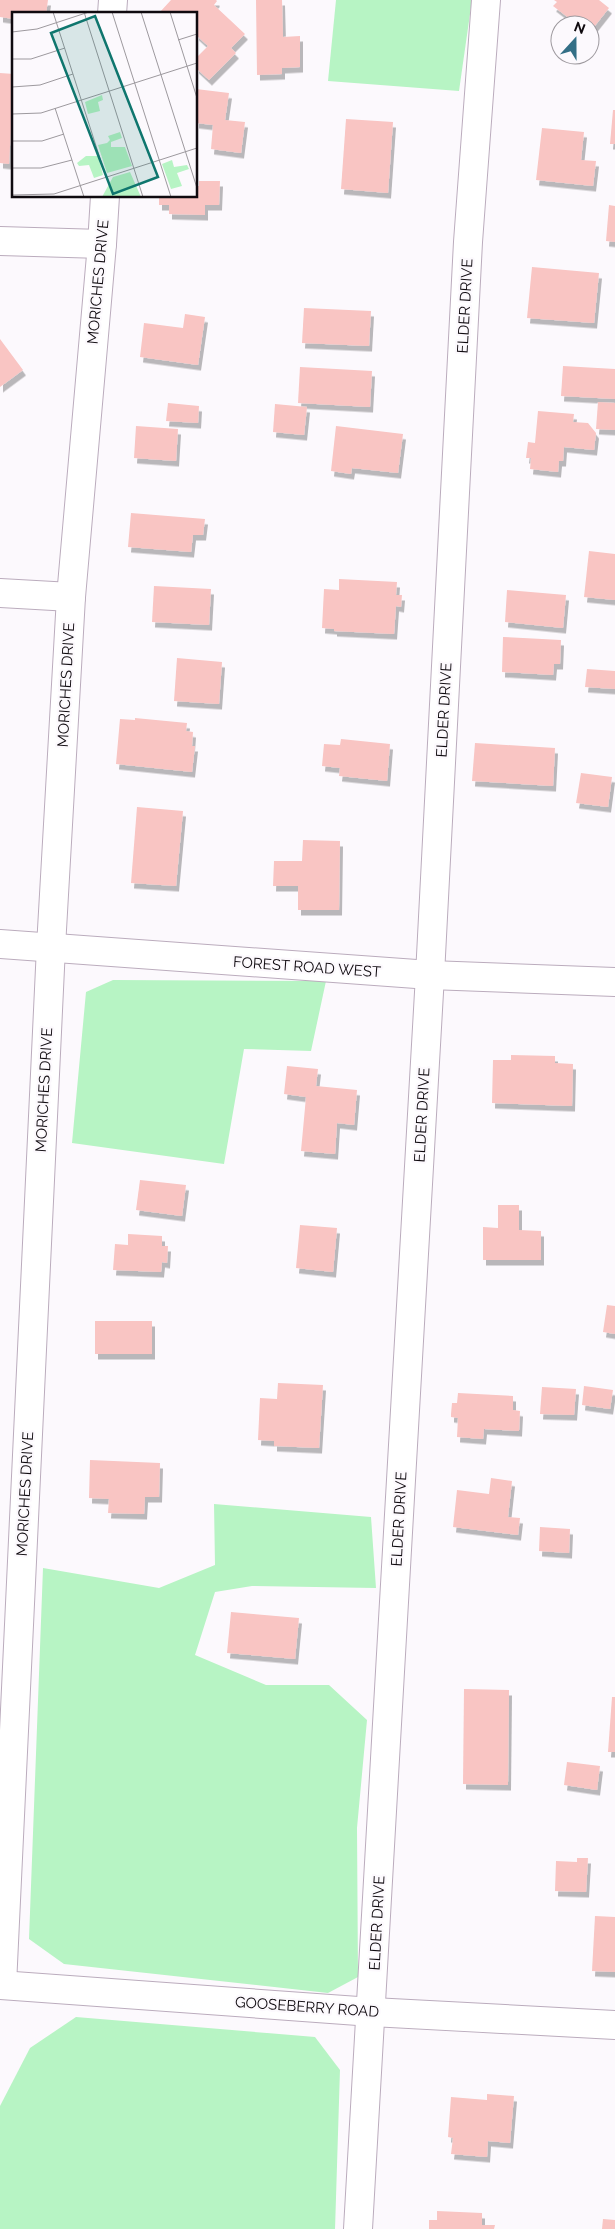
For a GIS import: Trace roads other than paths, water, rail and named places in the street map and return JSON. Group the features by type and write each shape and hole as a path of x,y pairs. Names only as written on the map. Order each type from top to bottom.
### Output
{"street":[{"name":"ELDER DRIVE","path":"358,2229 372,2012 430,975 468,242 486,0"},
{"name":"MORICHES DRIVE","path":"1,1985 51,947 70,596 102,244 104,198"},
{"path":"0,241 102,244"},
{"path":"0,593 70,596"},
{"name":"FOREST ROAD WEST","path":"0,944 430,975 615,982"},
{"name":"GOOSEBERRY ROAD","path":"1,1985 372,2012 615,2025"}]}
